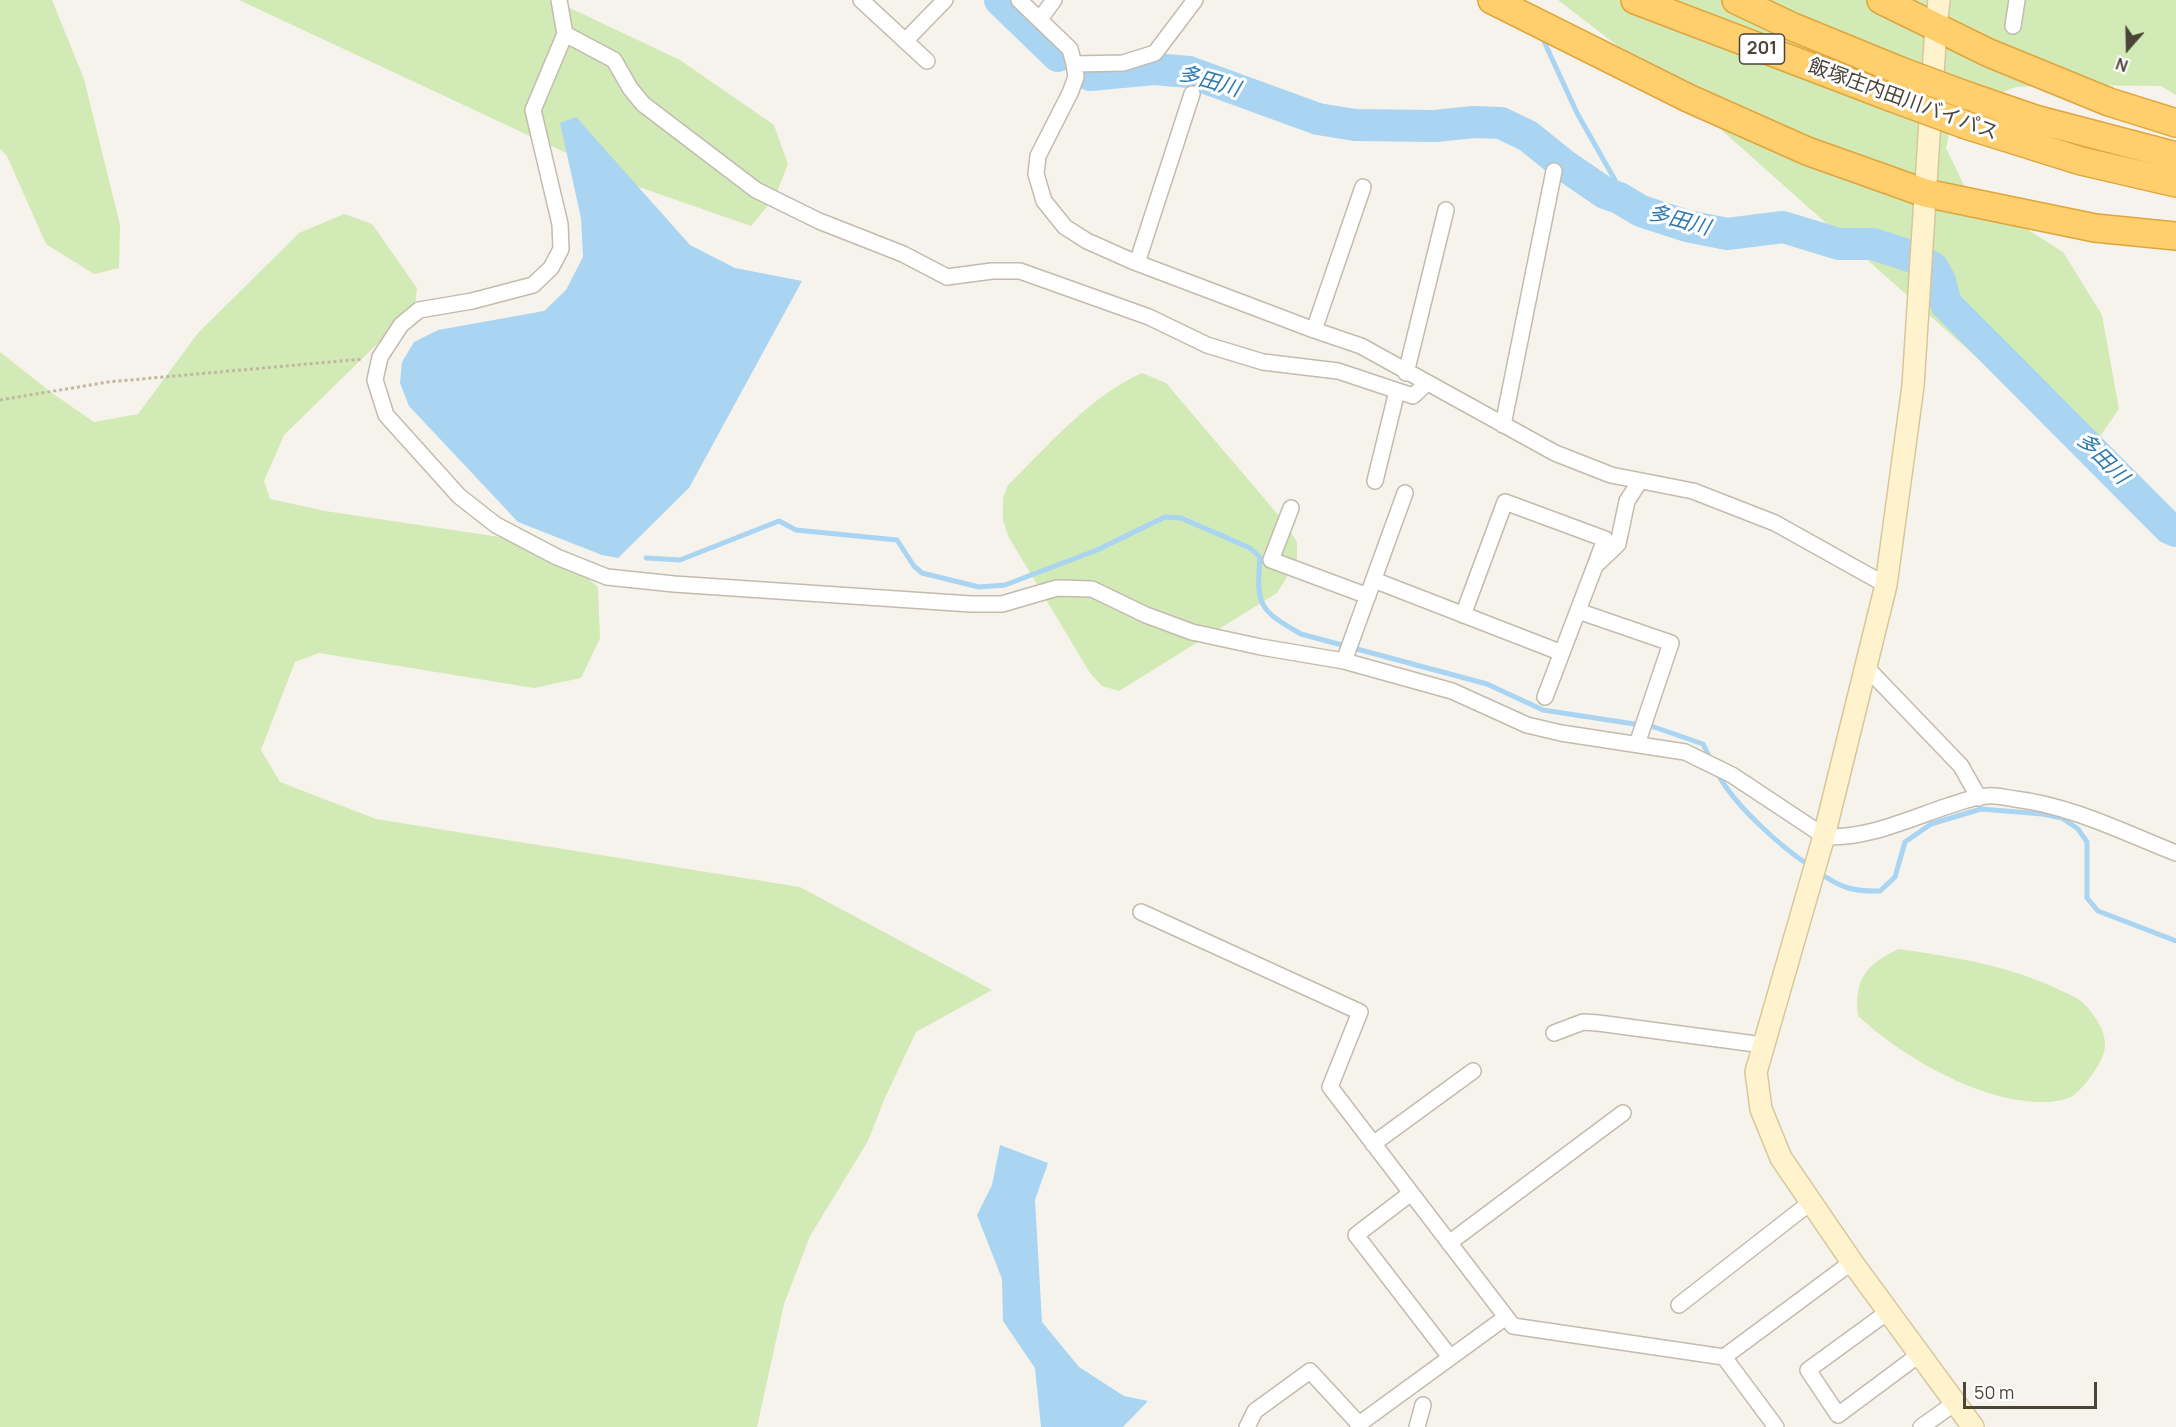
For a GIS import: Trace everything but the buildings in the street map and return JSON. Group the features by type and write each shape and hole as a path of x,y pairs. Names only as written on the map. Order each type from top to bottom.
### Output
{"highway":[{"path":"1491,0 1688,98 1807,151 1925,194 2095,228 2176,236"},
{"name":"飯塚庄内田川バイパス","path":"1635,0 1966,125 2081,161 2176,183"},
{"name":"飯塚庄内田川バイパス","path":"1736,0 1793,27 1968,96 2035,119 2176,156"},
{"path":"1881,0 1989,53 2109,102 2176,123"}],"street":[{"path":"559,0 565,34 533,110 560,224 561,249 551,268 533,285 472,302 419,310 401,325 380,357 375,380 386,415 459,496 496,525 557,557 607,577 971,604 1002,604 1057,588 1092,589 1146,615 1192,632 1260,647 1344,661 1452,691 1527,725 1561,733 1685,752 1732,776 1824,836 1849,836 1875,830 1989,796 2039,802 2069,809 2176,853"},
{"path":"861,0 927,61"},
{"path":"906,40 945,0"},
{"path":"1019,0 1070,49 1074,64 1076,78 1038,156 1036,174 1044,201 1065,227 1087,241 1137,263 1360,346 1555,453 1611,475 1693,491 1776,523 1886,585"},
{"path":"1040,19 1054,0"},
{"path":"1074,64 1123,63 1155,53 1195,0"},
{"path":"1940,0 1936,27 1913,386 1886,585 1824,836 1756,1072 1761,1109 1780,1158 1852,1262 1973,1427"},
{"path":"2013,26 2018,0"},
{"path":"565,34 614,60 630,88 643,104 756,190 819,220 903,254 947,277 992,271 1020,272 1149,317 1207,345 1263,362 1338,371 1413,396 1427,383"},
{"path":"1137,263 1192,94"},
{"path":"1503,425 1554,171"},
{"path":"1314,330 1363,187"},
{"path":"1406,373 1446,210"},
{"path":"1375,481 1397,390"},
{"path":"1595,566 1618,544 1627,501 1640,481"},
{"path":"1344,661 1405,493"},
{"path":"1463,615 1505,502 1605,539 1545,697"},
{"path":"1291,508 1271,560 1368,596"},
{"path":"1374,580 1562,653"},
{"path":"1578,611 1671,643 1637,744"},
{"path":"1866,667 1961,766 1978,798"},
{"path":"1140,912 1360,1012 1330,1087 1513,1326 1725,1358 1776,1427"},
{"path":"1554,1033 1583,1022 1763,1045"},
{"path":"1373,1144 1473,1071"},
{"path":"1449,1242 1623,1113"},
{"path":"1411,1193 1356,1235 1450,1357"},
{"path":"1679,1305 1811,1202"},
{"path":"1725,1358 1852,1262"},
{"path":"1888,1311 1808,1370 1838,1415 1920,1354"},
{"path":"1247,1427 1255,1411 1310,1371 1358,1426 1506,1317"},
{"path":"1921,1427 1955,1402"},
{"path":"1418,1427 1423,1405"}],"path":[{"path":"0,400 108,382 380,357"}],"green space":[{"path":"0,0 52,0 84,79 120,225 119,268 94,274 46,244 7,156 0,149"},
{"path":"239,0 553,0 680,60 774,125 788,164 775,197 751,226 639,187"},
{"path":"1558,0 2176,0 2176,95 2161,86 2016,87 1987,98 1952,122 1946,148 1967,191 2063,252 2102,315 2119,409 2100,436 2088,439 2029,404 1689,101"},
{"path":"344,214 372,224 417,288 415,307 284,435 264,481 270,499 325,511 547,544 598,587 600,638 581,678 534,688 319,653 295,662 261,750 280,782 376,819 800,887 992,990 916,1032 884,1100 868,1141 810,1236 784,1304 757,1427 0,1427 0,352 52,393 94,422 138,414 198,333 299,233"},
{"path":"1142,373 1166,383 1286,524 1297,542 1297,561 1277,593 1119,691 1102,686 1090,673 1008,536 1003,520 1003,498 1008,485 1070,423 1104,395"},
{"path":"1899,949 1961,959 2003,969 2043,982 2082,1002 2101,1027 2105,1044 2102,1057 2088,1081 2071,1097 2058,1101 2020,1100 1995,1095 1970,1086 1921,1062 1898,1047 1858,1016 1857,1003 1861,982 1870,967"}],"water":[{"path":"576,117 690,245 735,268 802,281 689,488 618,558 602,555 518,522 409,406 400,383 402,362 414,342 438,330 544,311 566,290 583,257 581,218 560,123"},
{"path":"1000,1145 1048,1163 1035,1200 1042,1322 1079,1367 1124,1396 1148,1401 1123,1427 1041,1427 1035,1368 1003,1321 1002,1279 977,1215 992,1185"}],"waterway":[{"name":"多田川","path":"1000,0 1058,56"},
{"path":"1542,37 1577,113 1615,180 1619,198"},
{"name":"多田川","path":"1090,75 1154,69 1189,72 1318,119 1355,125 1435,126 1474,122 1501,123 1528,136 1564,165 1605,193 1641,211 1687,226 1727,234 1783,227 1839,244 1873,244 1913,257 1933,268 1940,281 1946,304 2169,528 2176,531"},
{"path":"646,558 680,560 779,521 796,530 897,540 914,566 922,573 979,587 1005,585 1097,550 1165,517 1181,518 1250,548 1260,557 1259,586 1263,605 1276,619 1301,634 1487,684 1543,710 1654,727 1703,744 1711,760"},
{"path":"1718,774 1746,812 1810,866"},
{"path":"1818,872 1847,888 1880,891 1895,877 1905,842 1931,824 1981,809 2042,814 2062,818 2078,829 2087,842 2087,898 2098,911 2176,941"}]}
